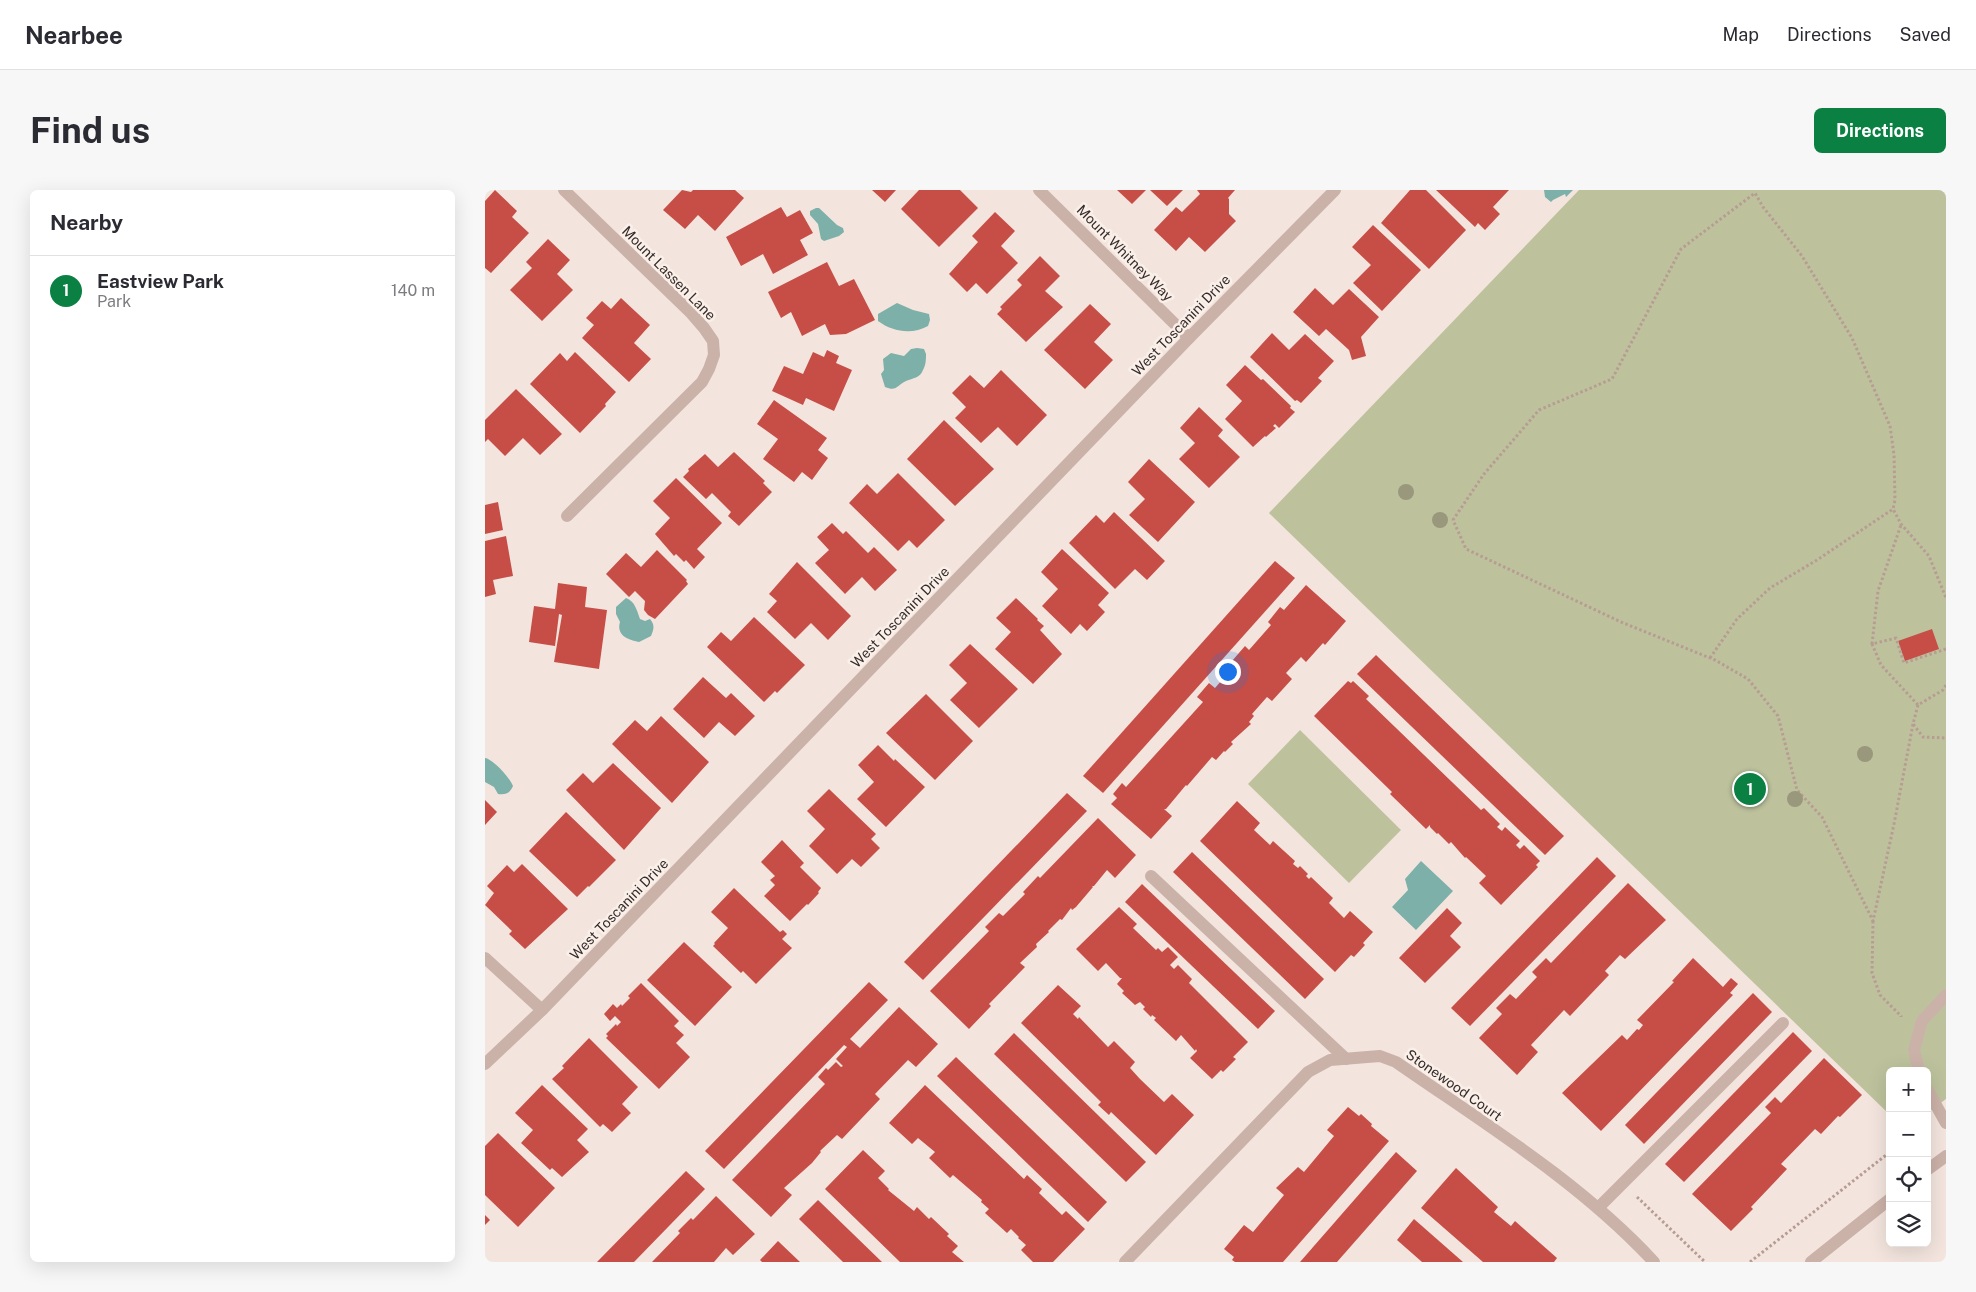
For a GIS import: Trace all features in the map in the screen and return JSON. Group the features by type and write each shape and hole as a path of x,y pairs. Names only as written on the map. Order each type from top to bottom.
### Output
{"street":[{"name":"Mount Lassen Lane","path":"564,190 691,313 713,341 714,355 702,382 567,516"},
{"name":"Mount Whitney Way","path":"1039,190 1189,338"},
{"name":"West Toscanini Drive","path":"485,1064 542,1010 1189,338 1335,190"},
{"path":"1151,876 1346,1059"},
{"path":"485,958 542,1010"},
{"path":"1918,1067 1914,1050 1922,1021 1946,995"},
{"path":"1598,1208 1783,1023"},
{"name":"Stonewood Court","path":"1125,1262 1308,1072 1330,1060 1380,1056 1396,1062 1579,1191 1632,1239 1653,1262"},
{"path":"1931,1096 1946,1123"},
{"path":"1931,1167 1946,1156"},
{"path":"1811,1262 1886,1202"}],"path":[{"path":"1873,921 1822,817 1797,790 1778,716 1748,679 1710,658 1621,622 1466,549 1453,520 1484,474 1539,410 1612,378 1681,249 1755,193 1763,207 1802,256 1852,338 1890,426 1894,455 1895,500 1893,509 1901,524 1929,556 1946,598"},
{"path":"1710,658 1737,620 1770,588 1817,560 1893,509"},
{"path":"1901,524 1878,591 1871,644 1881,665 1918,706"},
{"path":"1871,644 1896,638 1904,663 1946,648"},
{"path":"1899,1022 1901,1016 1880,995 1872,973 1873,921 1918,706 1943,690 1946,685"},
{"path":"1913,724 1923,737 1946,738"},
{"path":"1750,1262 1886,1155"},
{"path":"1623,1183 1705,1262"}],"green space":[{"path":"1579,190 1946,190 1946,1099 1931,1110 1931,1067 1886,1067 1886,1111 1269,513"},
{"path":"1300,730 1401,830 1349,883 1248,784"}],"water":[{"path":"1544,190 1573,190 1566,197 1565,194 1551,202 1545,197"},
{"path":"819,208 837,225 843,228 844,232 839,236 824,241 821,239 818,224 810,215 810,211"},
{"path":"897,303 929,314 928,326 916,331 903,331 890,328 878,321 878,314"},
{"path":"911,349 924,349 926,354 922,373 895,388 885,387 881,374 884,370 883,359 891,353 904,356"},
{"path":"626,598 634,604 640,619 645,621 650,619 652,621 653,629 651,636 639,642 621,634 616,607"},
{"path":"485,758 497,765 513,786 507,793 498,794 494,787 485,782"},
{"path":"1421,861 1453,891 1416,930 1392,907 1408,890 1405,879"}],"building":[{"path":"495,190 517,211 512,217 529,233 491,273 485,268 485,201"},
{"path":"682,190 691,192 693,190 735,190 744,198 715,231 698,215 685,229 663,210"},
{"path":"872,190 896,190 885,202"},
{"path":"919,190 960,190 978,208 939,247 901,209"},
{"path":"1117,190 1146,190 1132,204"},
{"path":"1150,190 1183,190 1167,206"},
{"path":"1197,190 1235,190 1228,198 1229,214 1236,221 1205,252 1189,237 1176,251 1154,230 1176,207 1182,212 1200,194"},
{"path":"1410,190 1426,190 1466,230 1429,269 1381,223"},
{"path":"1436,190 1509,190 1493,207 1500,214 1485,230 1478,223 1475,227"},
{"path":"781,207 787,217 800,210 813,233 800,240 808,255 773,274 763,254 741,266 726,237"},
{"path":"995,212 1015,231 1001,246 1018,263 987,294 976,283 967,292 949,274 978,242 972,236"},
{"path":"1373,225 1421,270 1382,311 1353,283 1371,265 1352,247"},
{"path":"548,239 570,260 557,274 573,290 542,321 510,290 532,268 526,262"},
{"path":"1040,256 1060,276 1045,291 1063,307 1026,342 997,314 1002,309 1000,307 1022,285 1017,280"},
{"path":"827,262 839,286 854,279 875,320 846,334 830,335 825,324 802,336 791,312 781,318 768,292"},
{"path":"1315,288 1333,305 1349,289 1379,317 1361,337 1366,356 1352,360 1349,350 1326,329 1319,336 1293,312"},
{"path":"621,298 650,325 634,343 651,359 629,382 582,338 594,325 586,318 602,301 611,309"},
{"path":"1090,304 1111,324 1094,342 1113,360 1085,389 1044,350"},
{"path":"1272,333 1289,350 1305,334 1334,361 1318,378 1322,381 1301,403 1297,400 1295,401 1250,357"},
{"path":"827,350 839,356 836,363 852,370 834,411 806,398 803,405 772,391 784,366 803,374 813,352 824,357"},
{"path":"575,352 616,392 605,404 606,406 580,433 530,384 560,353 567,361"},
{"path":"1245,365 1261,380 1263,379 1295,412 1279,428 1275,424 1273,426 1276,428 1253,447 1225,419 1242,401 1226,385"},
{"path":"1001,370 1047,415 1017,446 998,427 981,443 955,418 966,407 952,393 970,375 984,388"},
{"path":"516,389 562,434 540,455 523,438 505,456 488,439 485,442 485,420"},
{"path":"774,400 827,438 818,450 828,458 812,480 802,472 794,482 763,459 778,439 757,424"},
{"path":"1199,407 1223,430 1218,436 1240,457 1209,488 1179,459 1195,443 1180,428"},
{"path":"944,420 994,469 955,506 907,459"},
{"path":"734,452 765,481 763,483 772,492 739,526 728,516 731,512 712,493 706,499 683,477 689,471 688,469 705,454 718,467"},
{"path":"1149,459 1195,502 1158,542 1129,515 1145,499 1128,482"},
{"path":"898,473 945,520 917,548 909,540 898,551 849,503 867,484 877,494"},
{"path":"676,478 722,523 697,549 705,557 694,569 686,560 684,562 676,554 674,556 655,534 670,518 653,501"},
{"path":"498,502 503,530 485,534 485,505"},
{"path":"1114,512 1165,561 1147,580 1135,569 1115,589 1069,543 1096,515 1104,523"},
{"path":"832,523 843,534 846,531 868,553 874,547 897,570 875,591 862,577 845,594 815,563 829,550 817,537"},
{"path":"506,536 513,576 493,580 496,594 485,597 485,541"},
{"path":"1062,549 1109,593 1098,605 1105,612 1087,631 1080,624 1071,634 1042,606 1058,589 1041,572"},
{"path":"657,550 687,580 688,584 655,619 644,610 645,601 635,591 629,597 606,574 626,553 641,567"},
{"path":"1275,561 1295,578 1103,793 1083,776"},
{"path":"797,562 851,616 828,640 811,623 795,639 767,612 777,601 769,594"},
{"path":"558,583 587,587 585,607 607,610 599,669 554,662 562,615 559,614 555,646 529,642 534,606 555,609"},
{"path":"1306,585 1346,621 1325,645 1323,643 1306,662 1301,657 1286,673 1292,679 1272,701 1267,697 1252,714 1254,716 1249,722 1251,724 1231,742 1233,744 1216,760 1212,757 1164,809 1172,816 1151,839 1111,804 1117,798 1113,794 1122,783 1126,787 1203,702 1197,697 1209,683 1215,688 1236,664 1232,661 1245,646 1249,650 1271,625 1268,622 1280,607 1284,610"},
{"path":"1016,598 1044,626 1040,630 1062,654 1033,684 995,649 1011,632 996,618"},
{"path":"754,617 805,665 777,693 775,691 764,702 707,647 721,632 731,641"},
{"path":"1932,629 1939,649 1905,661 1898,641"},
{"path":"970,644 1018,689 979,728 950,700 967,683 949,665"},
{"path":"1376,655 1564,836 1545,855 1357,674"},
{"path":"703,677 726,698 731,693 755,716 735,736 719,722 704,738 673,709"},
{"path":"1348,681 1351,683 1353,681 1369,696 1366,699 1481,810 1484,808 1500,824 1497,827 1502,831 1505,827 1520,841 1516,845 1520,849 1524,845 1540,861 1536,865 1538,867 1501,905 1479,883 1486,876 1465,858 1451,842 1449,844 1437,834 1430,825 1426,829 1390,794 1392,792 1314,716"},
{"path":"926,694 973,741 935,780 886,733"},
{"path":"661,716 709,762 672,803 612,744 635,720 647,731"},
{"path":"878,745 925,787 886,827 857,799 874,782 858,765"},
{"path":"613,763 661,808 624,850 566,790 583,773 593,783"},
{"path":"829,789 876,834 871,839 880,848 861,867 852,859 837,874 809,846 825,829 807,811"},
{"path":"1067,793 1087,811 923,980 904,962"},
{"path":"485,800 497,812 485,825"},
{"path":"1237,801 1260,823 1254,830 1270,845 1273,841 1295,861 1293,864 1298,868 1300,866 1308,874 1306,876 1309,879 1311,877 1333,898 1329,903 1344,918 1350,911 1373,932 1354,957 1351,955 1335,972 1200,841"},
{"path":"566,812 616,860 577,897 529,851"},
{"path":"1098,818 1136,855 1115,878 1107,870 1076,907 1072,910 1071,908 1062,920 1060,919 1048,931 1036,944 1037,947 1020,963 1025,967 989,1004 991,1006 969,1029 930,991 989,931 985,927 999,913 1003,916 1025,894 1023,892 1038,876 1040,878"},
{"path":"782,840 804,863 800,867 821,888 808,905 790,921 764,896 775,885 770,880 775,876 761,862"},
{"path":"1192,852 1324,979 1305,999 1173,872"},
{"path":"1597,857 1616,876 1470,1026 1451,1008"},
{"path":"522,864 568,909 525,949 509,934 512,931 485,905 494,893 487,886 507,865 514,872"},
{"path":"1628,883 1666,920 1625,959 1620,955 1605,971 1609,975 1570,1016 1564,1010 1531,1045 1538,1052 1517,1075 1479,1038 1502,1014 1496,1008 1510,994 1516,999 1537,977 1532,972 1546,958 1551,963"},
{"path":"1142,884 1275,1011 1258,1029 1125,902"},
{"path":"734,888 780,932 783,930 787,934 782,939 792,948 756,984 743,971 741,973 713,946 728,928 711,912"},
{"path":"1119,907 1137,924 1133,928 1156,950 1158,948 1162,952 1168,947 1178,957 1170,965 1174,969 1178,965 1192,979 1189,983 1248,1042 1233,1057 1236,1059 1223,1072 1221,1070 1212,1079 1190,1058 1197,1051 1196,1049 1195,1051 1181,1035 1176,1041 1154,1020 1156,1018 1152,1015 1151,1017 1143,1009 1145,1007 1140,1002 1135,1005 1122,993 1124,991 1117,984 1122,978 1106,963 1098,971 1076,949"},
{"path":"1447,908 1462,923 1450,936 1461,947 1425,983 1399,958"},
{"path":"684,942 732,987 695,1026 647,980"},
{"path":"1693,958 1723,987 1731,978 1738,984 1730,993 1733,995 1601,1131 1562,1093 1622,1035 1627,1040 1637,1029 1639,1030 1643,1025 1637,1020 1674,982 1672,981"},
{"path":"869,982 888,1000 850,1039 860,1048 899,1007 938,1044 916,1067 908,1060 875,1094 880,1099 842,1139 837,1135 820,1151 812,1163 784,1188 792,1195 771,1217 732,1180 825,1084 818,1077 826,1068 828,1070 836,1062 841,1067 843,1066 836,1059 847,1047 844,1045 724,1169 705,1151"},
{"path":"641,983 679,1021 674,1026 684,1035 676,1043 690,1057 659,1089 606,1038 608,1036 606,1034 616,1024 617,1026 621,1022 615,1016 610,1021 604,1014 613,1004 617,1008 621,1004 622,1006 630,998 628,996"},
{"path":"1058,985 1081,1006 1073,1014 1078,1019 1079,1017 1108,1047 1114,1041 1135,1062 1130,1068 1164,1102 1172,1094 1194,1115 1156,1155 1111,1112 1109,1115 1098,1105 1101,1102 1021,1023"},
{"path":"1753,993 1772,1012 1644,1144 1625,1125"},
{"path":"1793,1032 1812,1051 1684,1182 1665,1164"},
{"path":"1014,1033 1146,1162 1126,1182 994,1054"},
{"path":"589,1038 638,1087 622,1104 631,1113 612,1132 603,1124 600,1127 552,1079 564,1068 562,1066"},
{"path":"956,1057 1107,1202 1088,1222 937,1076"},
{"path":"1824,1058 1862,1095 1821,1134 1815,1129 1781,1164 1787,1169 1751,1207 1753,1209 1731,1231 1692,1194 1771,1113 1765,1107 1775,1097 1781,1103"},
{"path":"542,1085 588,1129 577,1140 589,1152 562,1177 552,1168 550,1170 521,1143 533,1130 515,1113"},
{"path":"925,1085 1024,1179 1027,1175 1042,1189 1039,1193 1062,1215 1066,1211 1085,1229 1053,1262 1033,1262 1021,1250 1026,1245 1019,1237 1011,1229 1007,1233 985,1213 989,1209 981,1202 982,1200 953,1175 950,1178 929,1158 935,1152 918,1138 912,1144 889,1123"},
{"path":"1348,1107 1359,1116 1361,1114 1372,1124 1371,1126 1389,1141 1283,1262 1235,1262 1232,1260 1234,1257 1224,1249 1244,1225 1253,1232 1284,1195 1276,1188 1298,1167 1304,1172 1334,1136 1327,1130"},
{"path":"498,1133 555,1188 518,1227 485,1195 485,1146"},
{"path":"863,1150 885,1171 878,1178 888,1190 914,1211 917,1207 929,1219 931,1217 949,1234 947,1236 958,1246 952,1252 964,1262 900,1262 825,1189"},
{"path":"1396,1152 1417,1171 1337,1262 1300,1262"},
{"path":"1456,1168 1498,1207 1494,1212 1511,1226 1515,1221 1557,1258 1554,1262 1483,1262 1421,1208"},
{"path":"686,1171 705,1189 634,1262 597,1262"},
{"path":"716,1196 755,1234 733,1255 726,1248 714,1262 652,1262 680,1233 678,1231 691,1218 693,1220"},
{"path":"818,1200 882,1262 843,1262 799,1219"},
{"path":"485,1215 490,1220 485,1225"},
{"path":"1414,1219 1463,1262 1422,1262 1397,1240"},
{"path":"778,1241 800,1262 762,1262 760,1260"}],"place":[{"name":"Eastview Park","path":"1750,789"}]}
